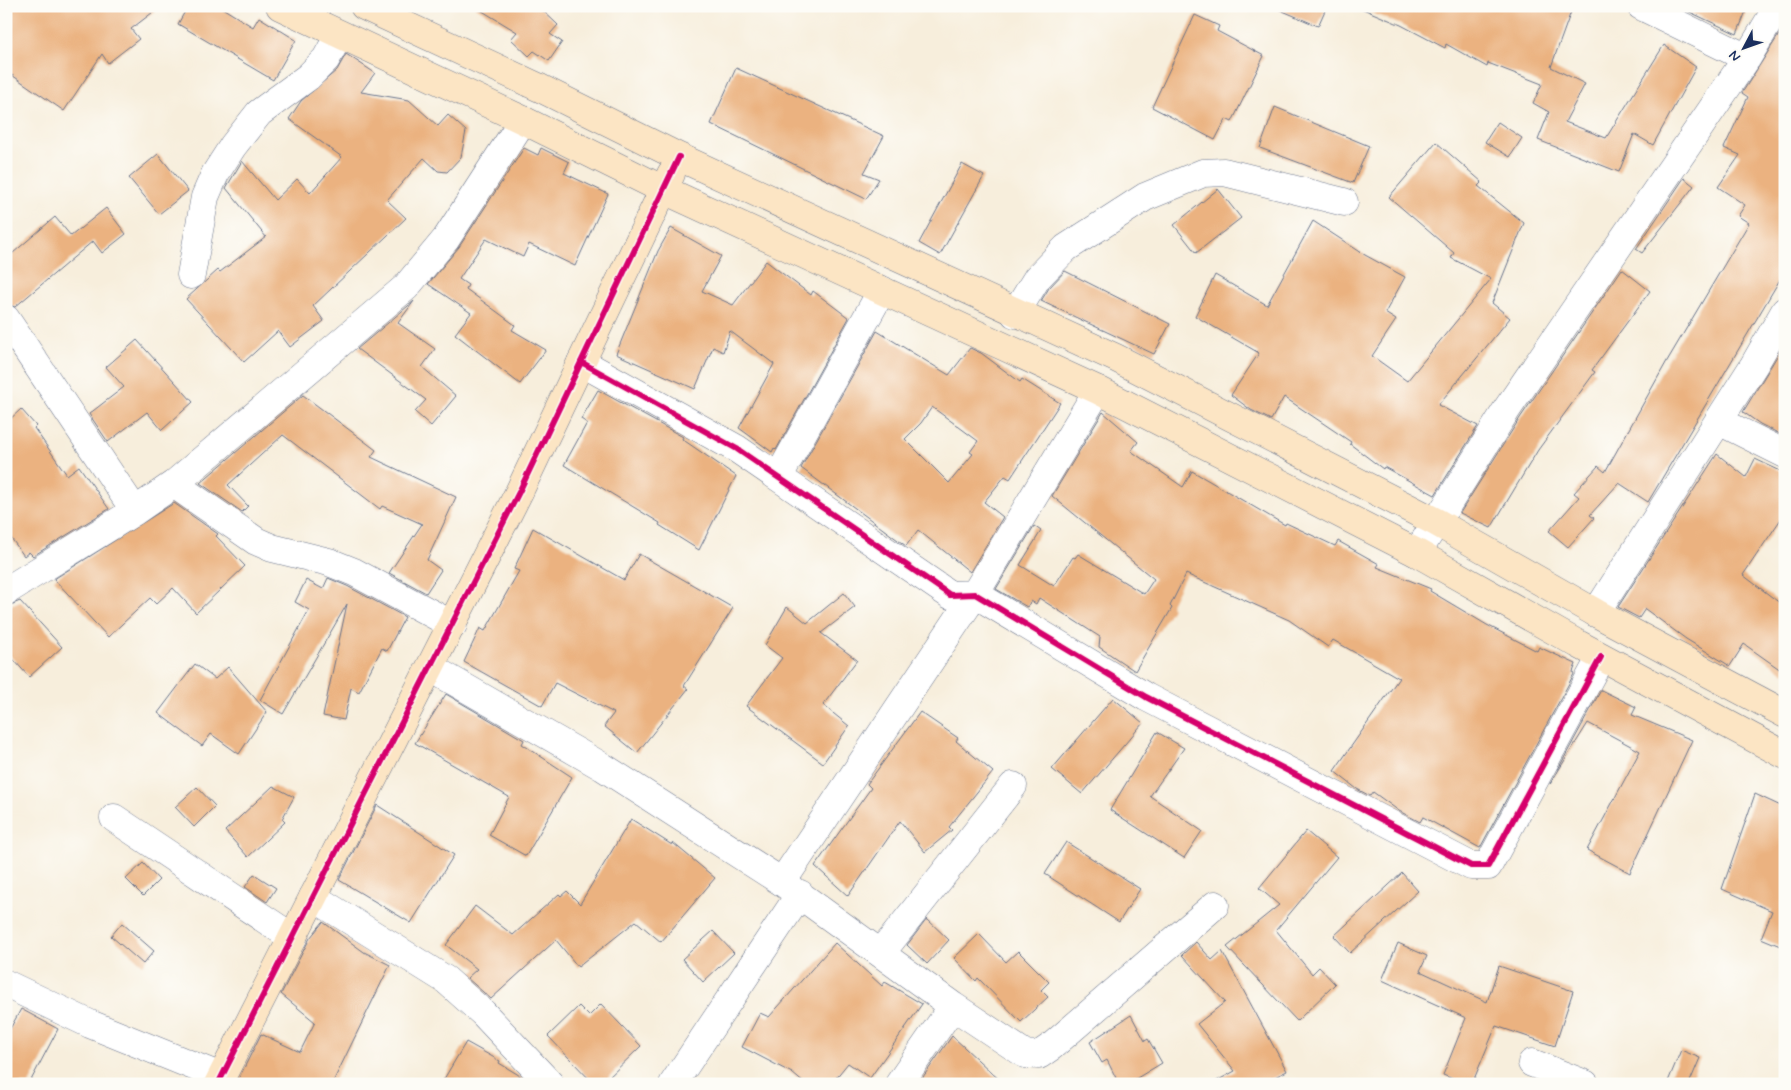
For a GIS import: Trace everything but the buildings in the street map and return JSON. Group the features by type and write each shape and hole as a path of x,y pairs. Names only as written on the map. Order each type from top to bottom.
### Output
{"main road":[{"path":"280,6 523,120 664,190 1098,390 1417,553 1601,657 1785,755"},
{"path":"372,8 679,157 1015,314 1116,358 1436,522 1596,613 1785,714"},
{"path":"219,1080 453,625 679,157"}],"street":[{"path":"1641,6 1748,58"},
{"path":"1417,553 1507,409 1748,58 1778,6"},
{"path":"191,275 206,197 215,174 233,146 259,113 308,77 326,59 339,35"},
{"path":"6,591 135,511 174,484 406,286 446,239 523,120"},
{"path":"1015,314 1037,278 1066,248 1145,197 1203,173 1224,172 1344,202"},
{"path":"779,476 882,290"},
{"path":"1596,613 1719,421 1785,311"},
{"path":"6,319 135,511"},
{"path":"581,362 737,449 950,595 975,594 1146,696 1471,866 1488,866 1601,657"},
{"path":"674,1084 791,888 975,594 1098,390"},
{"path":"1719,421 1785,454"},
{"path":"174,484 256,541 272,548 328,562 354,572 453,625"},
{"path":"431,668 603,767 791,888 953,1006 1025,1054 1038,1055 1215,905"},
{"path":"881,953 1013,786"},
{"path":"114,818 293,938"},
{"path":"314,897 446,980 483,1013 550,1084"},
{"path":"6,984 90,1024 219,1080"},
{"path":"899,1084 953,1006"},
{"path":"1532,1063 1585,1084"}],"cycle path":[{"path":"218,1084 519,492 679,157"},
{"path":"581,362 737,449 950,595 975,594 1146,697 1471,866 1488,866 1601,657"}]}
